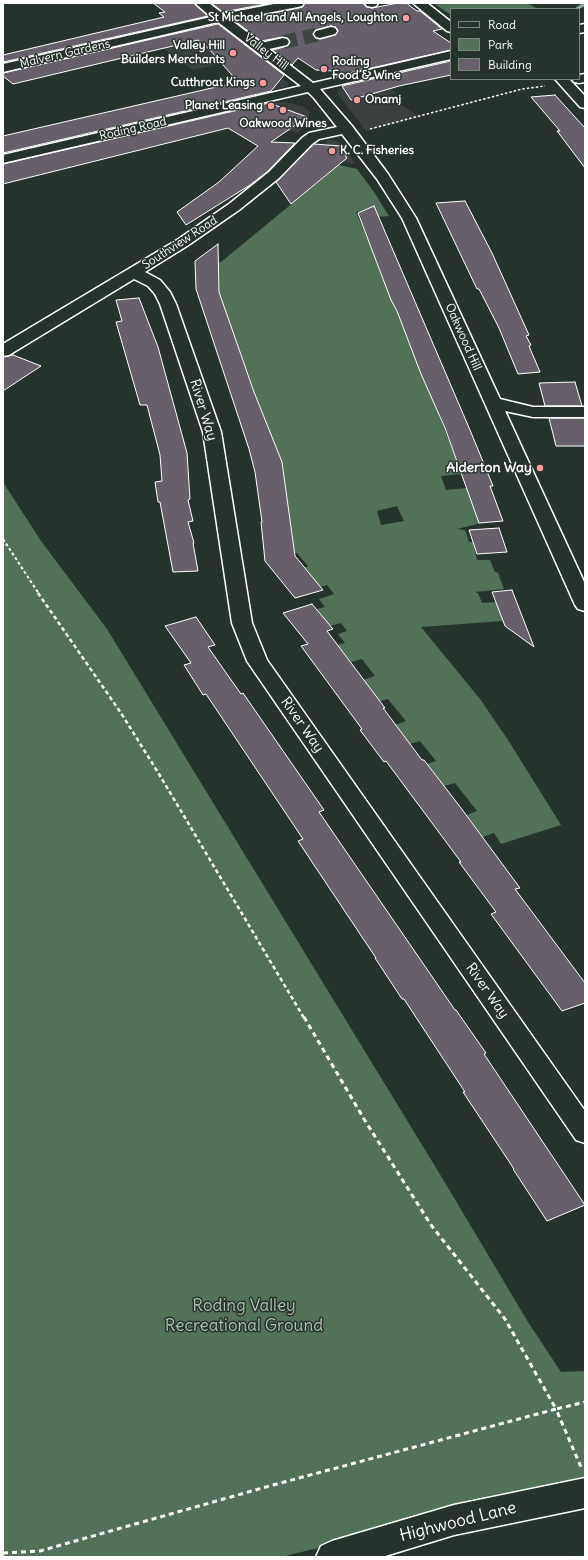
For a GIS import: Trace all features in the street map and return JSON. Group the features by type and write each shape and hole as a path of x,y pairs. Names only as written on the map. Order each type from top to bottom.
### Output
{"street":[{"name":"Valley Hill","path":"201,3 310,87"},
{"name":"Malvern Gardens","path":"3,68 221,18 298,3"},
{"path":"419,3 450,27"},
{"path":"259,47 283,42"},
{"name":"Roding Road","path":"3,158 450,55"},
{"path":"570,80 585,104"},
{"name":"Oakwood Hill","path":"310,87 349,132 383,176 409,218 585,605"},
{"name":"Southview Road","path":"3,351 182,244 234,207 274,175 307,141 314,136 349,132"},
{"name":"River Way","path":"134,273 154,283 162,292 168,304 212,432 242,623 257,661 585,1132"},
{"path":"493,402 533,412 585,412"},
{"name":"Highwood Lane","path":"332,1557 584,1481"}],"path":[{"path":"349,132 522,89 570,80"},
{"path":"3,539 60,626 121,713 159,774 364,1120 431,1225 505,1319 556,1409 584,1481"},
{"path":"3,1553 40,1551 273,1485 585,1402"}],"shaded area":[{"path":"205,26 214,26 288,83 288,86 261,92 220,64 193,70 150,39"},
{"path":"374,78 397,93 387,96 420,117 366,131 338,94 340,89 351,84"},
{"path":"274,102 290,103 302,106 309,111 309,117 298,133 261,124 237,111"},
{"path":"328,140 340,142 355,164 310,156"}],"green space":[{"path":"433,3 531,3 529,4 536,8 450,8 450,14"},
{"path":"339,165 357,169 389,216 377,217 374,210 356,212 397,309 462,474 441,476 446,490 477,487 478,494 469,497 485,522 457,529 465,530 469,542 473,542 477,560 490,560 495,572 498,573 504,589 475,592 478,593 482,603 496,602 503,621 421,627 480,699 508,740 561,825 501,844 494,833 483,837 467,815 477,811 455,783 444,786 427,764 436,761 420,741 410,744 395,725 406,721 388,699 380,701 363,680 375,676 362,659 351,662 337,645 345,643 338,634 347,631 341,623 330,626 317,609 325,607 319,599 334,594 327,585 320,587 304,568 308,566 297,553 295,553 283,467 276,446 272,441 219,294 218,263","holes":["397,506 404,521 381,525 377,511"]},
{"name":"Roding Valley Recreational Ground","path":"3,482 41,541 107,629 441,1176 528,1322 561,1372 585,1371 585,1483 281,1557 3,1557"}],"building":[{"path":"153,3 194,3 208,16 3,62 3,55 164,17 159,13 165,12"},
{"path":"211,3 271,3 223,12"},
{"path":"305,3 362,3 367,7 372,8 406,3 417,11 420,11 442,29 433,31 450,42 450,50 336,76 334,71 316,70 298,58 292,65 272,50 288,46 290,43 288,38 283,37 261,41 235,21 302,7","holes":["331,26 338,30 335,35 320,39 313,35 316,30"]},
{"path":"218,24 284,75 271,91 3,153 3,136 238,82 210,50 198,40 13,84 3,76 3,73"},
{"path":"450,61 450,75 399,86 351,100 342,86"},
{"path":"555,95 585,128 585,168 557,131 560,131 531,97"},
{"path":"269,103 307,117 271,142 295,143 268,171 250,185 186,225 177,212 219,182 258,146 228,128 3,184 3,164"},
{"path":"314,144 340,146 347,158 291,204 276,182"},
{"path":"465,201 492,253 529,335 526,336 531,345 529,346 540,372 518,374 499,328 479,289 477,289 436,203"},
{"path":"374,206 493,486 490,486 503,521 479,523 445,428 421,374 397,311 391,300 358,213"},
{"path":"218,244 219,292 254,392 282,462 295,556 323,590 295,598 265,561 262,522 255,472 249,449 196,289 195,261"},
{"path":"139,298 158,347 187,453 190,499 188,500 193,521 188,522 194,543 198,571 173,572 155,482 162,481 160,455 147,405 140,405 116,322 122,321 116,300"},
{"path":"13,355 41,366 3,391 3,357"},
{"path":"575,382 582,406 545,406 539,383"},
{"path":"549,418 585,418 585,446 556,446"},
{"path":"499,528 507,552 477,554 469,530"},
{"path":"512,590 534,647 505,626 492,592"},
{"path":"312,604 333,629 327,631 422,760 424,760 461,808 520,888 515,889 585,983 585,1003 562,1011 491,914 496,912 459,862 461,862 386,761 384,762 360,730 362,729 301,646 308,644 283,613"},
{"path":"196,617 215,645 208,647 241,694 243,693 324,810 319,812 486,1053 484,1054 585,1205 547,1221 463,1092 465,1092 298,841 303,839 206,694 203,695 184,665 191,663 165,626"}],"waterway":[{"path":"578,8 585,4"}],"tunnel":[{"path":"283,42 320,34"}],"place":[{"name":"St Michael and All Angels, Loughton","path":"406,18"},
{"name":"Valley Hill Builders Merchants","path":"233,53"},
{"name":"Roding Food & Wine","path":"324,69"},
{"name":"Cutthroat Kings","path":"263,83"},
{"name":"Onamj","path":"357,100"},
{"name":"Planet Leasing","path":"271,106"},
{"name":"Oakwood Wines","path":"283,110"},
{"name":"K. C. Fisheries","path":"332,151"},
{"name":"Alderton Way","path":"540,468"}]}
